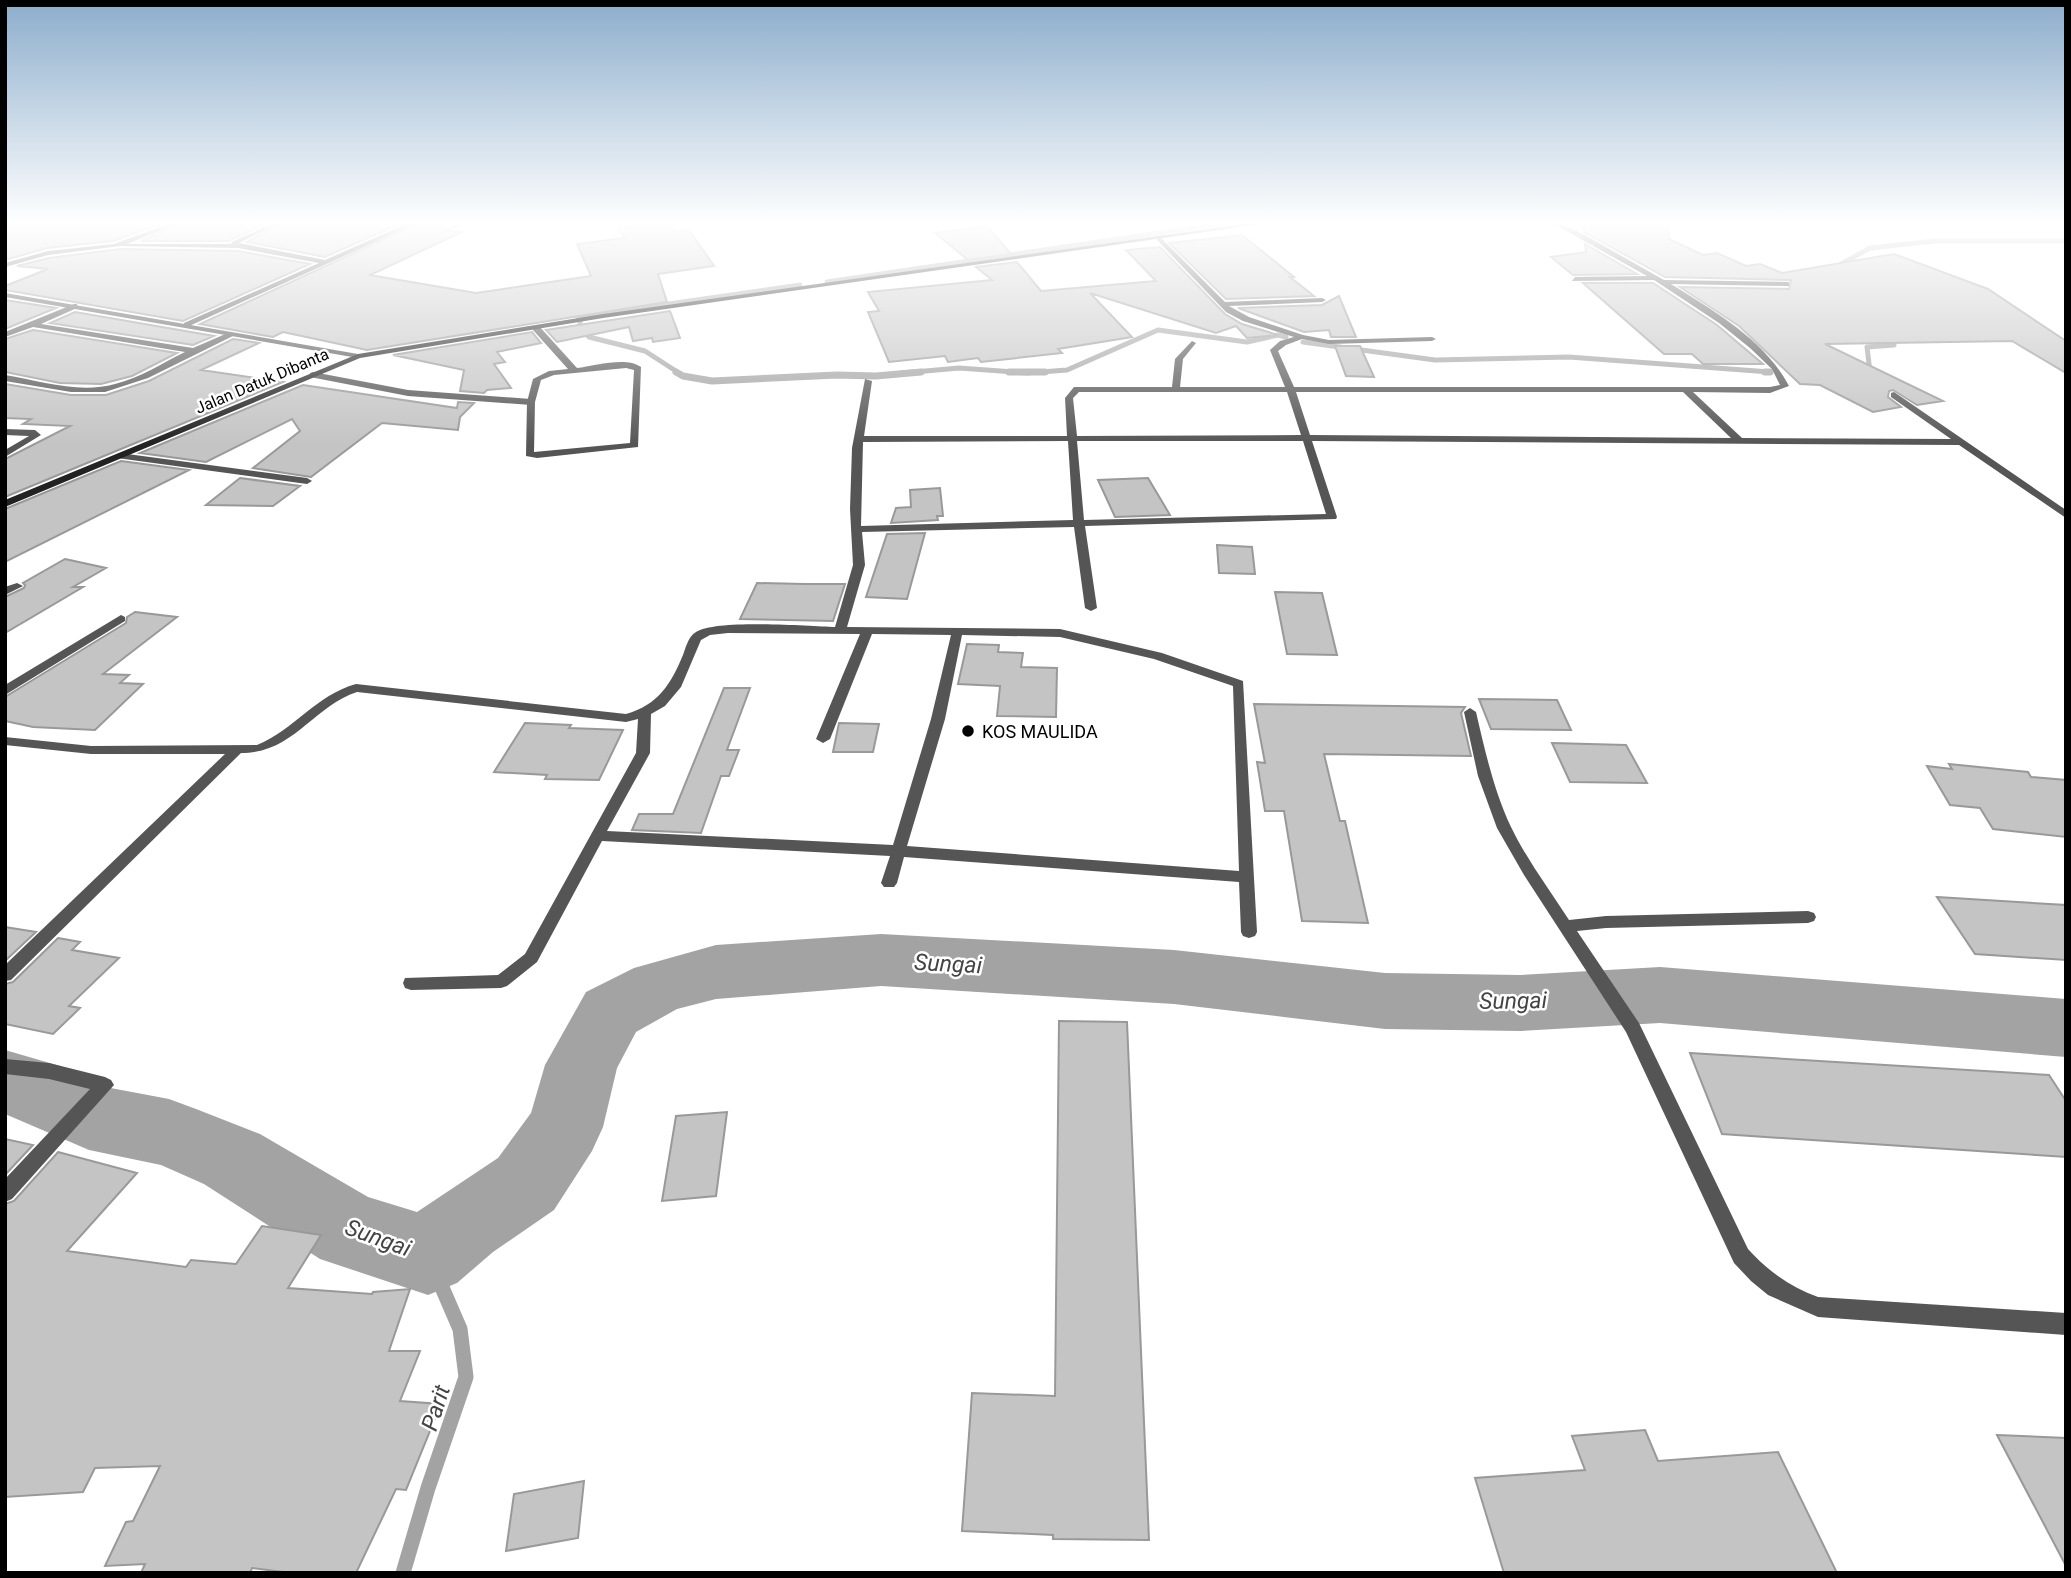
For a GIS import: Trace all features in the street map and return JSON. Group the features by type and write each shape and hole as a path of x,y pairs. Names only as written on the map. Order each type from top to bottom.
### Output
{"main road":[{"name":"Jalan Datuk Dibanta","path":"6,502 358,356 603,316 736,298"}],"street":[{"path":"25,298 358,356"},
{"path":"187,325 246,298"},
{"path":"1217,298 1246,319 1302,337 1329,342 1432,339"},
{"path":"1091,608 1079,524 1069,398 1077,389 1770,390 1785,386 1778,370 1752,345 1684,298"},
{"path":"1223,304 1322,300"},
{"path":"5,335 74,306"},
{"path":"32,325 194,351"},
{"path":"536,328 575,370"},
{"path":"5,378 83,390 106,389 128,383 233,334"},
{"path":"857,529 1332,517 1290,388 1274,350 1283,343 1302,337"},
{"path":"1176,388 1179,359 1192,343"},
{"path":"631,365 638,367 635,445 531,454 528,451 531,402 537,379 552,373 575,370 631,365"},
{"path":"313,375 408,393 531,402"},
{"path":"840,631 859,565 855,509 859,439 868,381"},
{"path":"1684,389 1740,441"},
{"path":"1894,395 2066,514"},
{"path":"5,432 36,435 5,454"},
{"path":"859,439 1306,438 1963,442"},
{"path":"120,456 307,481"},
{"path":"5,592 17,586"},
{"path":"5,691 121,619"},
{"path":"5,741 91,750 237,750 274,744 306,721 331,697 356,688 626,718 645,714 659,706 673,690 694,640 703,633 728,629 1059,633 1158,656 1239,684 1249,932"},
{"path":"823,739 867,632"},
{"path":"889,883 938,719 957,633"},
{"path":"1470,712 1481,763 1499,815 1520,855 1633,1028 1741,1256 1755,1273 1794,1300 1818,1307 2066,1324"},
{"path":"411,983 501,981 531,958 642,753 645,714"},
{"path":"5,975 237,750"},
{"path":"597,836 899,851 1246,877"},
{"path":"1565,926 1606,922 1808,917"},
{"path":"5,1066 49,1071 105,1086 5,1193"}],"building":[{"path":"49,298 235,298 183,321"},
{"path":"257,298 666,298 667,302 367,350 283,332 273,337 200,324"},
{"path":"871,298 1094,298 1132,337 1058,349 1062,353 981,362 978,358 948,362 945,356 889,362 868,312 879,311"},
{"path":"1105,298 1209,298 1225,314 1242,324 1278,335 1247,338 1236,326 1216,333"},
{"path":"1340,298 1356,337 1331,337 1329,330 1304,332 1238,308 1322,305"},
{"path":"1600,298 1675,298 1717,325 1763,364 1703,364 1692,354 1664,354"},
{"path":"1696,298 2001,298 2066,341 2066,373 2012,341 1825,344 1943,401 1917,405 1893,390 1889,391 1888,397 1901,407 1873,412 1820,385 1800,384 1739,326"},
{"path":"5,300 56,308 5,329"},
{"path":"670,311 680,338 653,342 652,338 633,341 629,327 557,342 546,330"},
{"path":"75,312 214,336 193,345 50,323"},
{"path":"33,330 177,353 132,376 101,384 60,383 5,372 5,339"},
{"path":"532,332 541,343 497,352 505,362 494,364 511,388 487,390 484,393 460,391 464,370 393,355"},
{"path":"233,339 259,343 201,370 283,382 5,497 5,459 70,426 23,424 31,419 5,418 5,384 71,395 106,395 149,381"},
{"path":"1335,346 1360,346 1374,377 1346,376"},
{"path":"303,385 457,408 458,402 474,403 460,417 458,430 382,423 311,477 253,468 300,431 292,419 206,462 140,453"},
{"path":"121,461 189,470 5,562 5,509"},
{"path":"240,478 300,486 273,506 206,505"},
{"path":"1148,478 1170,515 1115,517 1098,480"},
{"path":"940,488 943,516 937,516 938,520 891,523 896,508 911,507 910,490"},
{"path":"925,533 907,599 866,597 887,534"},
{"path":"1217,545 1252,547 1255,574 1219,573"},
{"path":"65,559 106,568 73,587 83,587 5,633 5,597 24,588 23,583"},
{"path":"757,583 845,584 833,621 740,619"},
{"path":"1275,592 1322,593 1337,655 1287,654"},
{"path":"135,612 177,617 103,674 129,675 120,683 143,684 95,730 33,727 5,721 5,697 126,623 127,617"},
{"path":"967,644 999,645 998,652 1023,653 1021,667 1057,668 1056,717 997,716 1000,686 958,684"},
{"path":"724,688 750,688 727,750 739,750 729,776 721,776 701,833 632,830 639,814 673,814"},
{"path":"1479,699 1557,700 1571,730 1491,729"},
{"path":"1254,704 1465,707 1461,713 1471,756 1324,754 1340,821 1345,821 1368,923 1302,921 1284,811 1265,811 1257,762 1265,763"},
{"path":"525,723 623,730 599,780 545,779 547,775 494,772"},
{"path":"839,723 879,724 873,752 833,752"},
{"path":"1552,743 1626,745 1647,783 1570,782"},
{"path":"1949,764 2028,772 2031,777 2066,780 2066,837 1993,829 1980,808 1950,805 1927,766 1952,769"},
{"path":"1937,897 2066,905 2066,960 1975,954"},
{"path":"5,927 36,932 5,961"},
{"path":"58,938 80,942 72,950 119,958 69,1006 80,1008 53,1034 5,1024 5,984 13,982"},
{"path":"1059,1021 1127,1022 1149,1540 1053,1539 1053,1535 962,1531 972,1393 1055,1396"},
{"path":"1690,1053 2049,1075 2066,1101 2066,1157 1722,1134"},
{"path":"727,1112 716,1196 662,1201 676,1116"},
{"path":"5,1139 33,1145 5,1175"},
{"path":"58,1152 137,1173 67,1251 186,1267 191,1260 236,1264 262,1226 321,1235 288,1288 372,1294 410,1289 389,1351 420,1351 400,1401 441,1404 406,1490 396,1489 356,1573 291,1573 252,1568 250,1573 141,1573 145,1564 105,1566 126,1522 133,1521 160,1466 95,1468 83,1492 5,1497 5,1204 14,1201"},
{"path":"1645,1430 1658,1461 1778,1452 1837,1573 1504,1573 1475,1478 1585,1470 1572,1436"},
{"path":"1997,1435 2066,1438 2066,1566"},
{"path":"584,1481 578,1538 506,1551 514,1494"}],"waterway":[{"path":"578,317 712,298"},
{"path":"580,322 580,329 589,337 645,351 679,373"},
{"path":"1040,372 1067,370 1158,330 1247,342 1278,335 1286,337"},
{"path":"1870,372 1867,347 1894,345 1881,336"},
{"path":"1303,342 1435,360 1569,357 1770,372 1765,372"},
{"path":"903,373 959,368 1013,372"},
{"path":"1863,371 1870,372"},
{"path":"676,372 683,376 712,381 921,372"},
{"path":"1009,372 1013,372"},
{"path":"1013,372 1040,372"},
{"path":"1013,372 1040,372"},
{"path":"1040,372 1045,372"},
{"name":"Sungai","path":"5,1082 34,1089 89,1117 169,1133 232,1159 349,1231 428,1255 464,1225 526,1184 565,1127 581,1065 611,1012 658,987 716,972 881,960 1174,977 1385,1001 1520,1003 1660,995 2066,1028"},
{"name":"Parit","path":"403,1573 428,1488 466,1377 460,1329 428,1255"}],"place":[{"name":"KOS MAULIDA","path":"968,731"}]}
